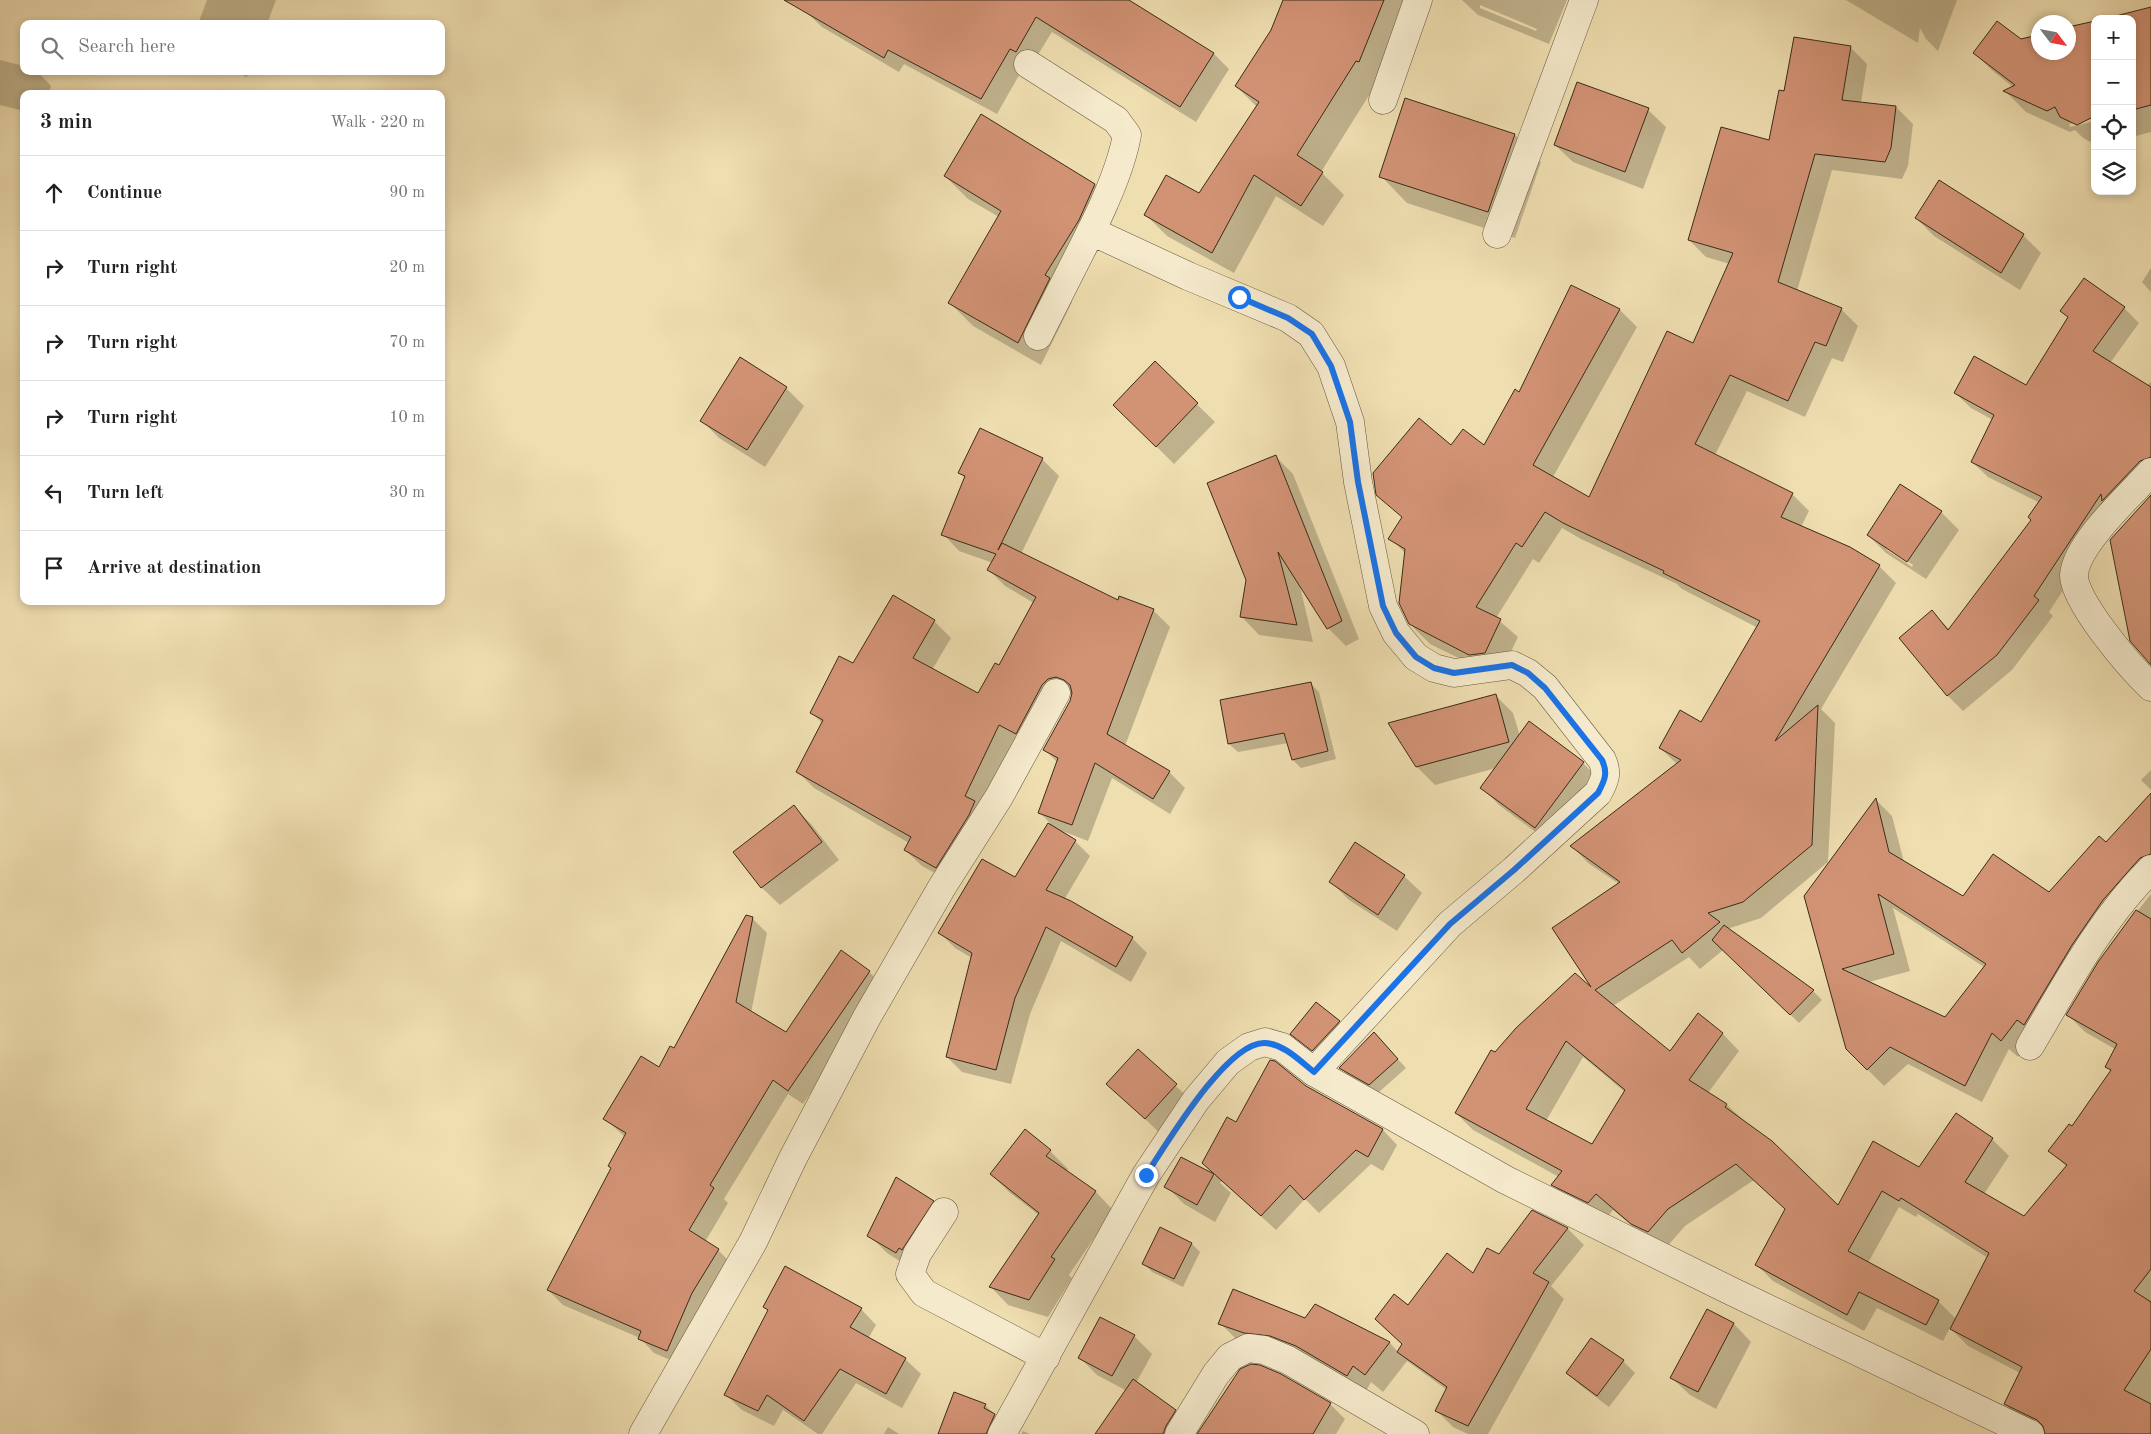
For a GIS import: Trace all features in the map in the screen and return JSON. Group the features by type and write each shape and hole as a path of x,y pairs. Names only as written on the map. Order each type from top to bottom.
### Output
{"street":[{"path":"1383,100 1418,0"},
{"path":"1497,234 1584,0"},
{"path":"1028,64 1116,120 1127,135 1111,185 1091,231 1038,336"},
{"path":"1091,231 1188,276 1288,318 1312,334 1331,366 1350,422 1358,482 1383,606 1396,633 1416,657 1434,668 1454,673 1512,665 1528,673 1545,688 1602,760 1606,770 1606,779 1598,793 1514,870 1450,924 1314,1072"},
{"path":"2151,472 2084,546 2074,575 2078,593 2130,667 2151,688"},
{"path":"643,1434 752,1242 793,1158 867,1016 942,887 999,797 1056,693"},
{"path":"2030,1046 2088,948 2137,883 2151,869"},
{"path":"1002,1434 1146,1175 1196,1100 1228,1062 1249,1047 1265,1042 1282,1047 1314,1072 1506,1180 2030,1434"},
{"path":"944,1212 917,1254 910,1274 924,1294 1046,1357"},
{"path":"1179,1434 1216,1374 1230,1357 1248,1348 1264,1350 1288,1360 1415,1434"}],"building":[{"path":"784,0 1129,0 1214,53 1180,107 1036,17 1016,52 1010,49 981,99 888,50 884,58"},
{"path":"1283,0 1384,0 1359,62 1356,61 1297,155 1323,172 1301,206 1254,175 1212,253 1144,215 1166,175 1199,193 1259,102 1235,86 1271,30"},
{"path":"2151,7 2151,105 2136,109 2136,15 2120,15"},
{"path":"1997,21 2021,39 2031,37 2031,60 2076,60 2076,25 2091,22 2091,118 2077,125 2060,117 2055,107 2047,111 2003,91 2015,85 1973,53"},
{"path":"1794,37 1851,46 1842,100 1896,106 1891,148 1885,162 1815,154 1778,282 1842,308 1826,346 1815,342 1788,401 1730,375 1695,444 1793,493 1781,517 1850,547 1880,565 1775,741 1818,705 1812,845 1743,902 1708,913 1720,922 1682,953 1672,940 1595,990 1670,1051 1698,1013 1723,1033 1689,1080 1727,1104 1725,1107 1772,1141 1838,1205 1873,1141 1919,1167 1956,1113 1993,1138 1965,1182 2024,1216 2067,1165 2048,1151 2069,1124 2072,1126 2111,1070 2105,1067 2117,1044 2066,1015 2098,962 2136,910 2151,919 2151,1269 2134,1291 2151,1302 2151,1349 2124,1390 2151,1404 2151,1434 2045,1434 2043,1426 2037,1420 2004,1404 2022,1367 1950,1329 1989,1253 1901,1198 1899,1201 1882,1191 1848,1251 1939,1300 1926,1325 1859,1292 1847,1315 1755,1265 1785,1209 1736,1164 1668,1209 1648,1232 1631,1224 1596,1194 1588,1203 1551,1185 1562,1171 1455,1113 1491,1050 1495,1052 1516,1028 1575,973 1591,987 1552,928 1620,882 1570,846 1681,760 1659,748 1680,710 1701,722 1760,621 1663,573 1664,571 1563,523 1545,512 1522,547 1516,543 1476,607 1501,619 1485,653 1469,655 1409,624 1399,603 1405,549 1388,539 1402,517 1376,495 1373,473 1419,418 1451,445 1463,429 1484,445 1515,389 1519,392 1571,285 1620,309 1533,465 1589,497 1667,331 1693,343 1733,253 1688,240 1721,127 1769,140 1779,90 1784,91","holes":["1566,1041 1625,1090 1592,1144 1526,1109"]},
{"path":"1577,82 1649,108 1625,172 1554,145"},
{"path":"1405,98 1515,134 1488,212 1379,177"},
{"path":"981,114 1095,184 1079,220 1045,275 1050,278 1018,343 948,303 1001,211 944,176"},
{"path":"1939,180 2024,234 2001,273 1915,218"},
{"path":"2084,278 2125,307 2093,351 2151,387 2151,457 2140,461 2102,501 2101,494 2034,596 2039,600 1997,655 1947,696 1899,638 1932,610 1948,630 2031,520 2028,517 2042,497 1971,462 1994,415 1954,393 1974,356 2026,385 2068,317 2060,311"},
{"path":"740,357 787,387 747,450 700,421"},
{"path":"1155,361 1198,403 1156,447 1113,405"},
{"path":"980,428 1043,458 998,550 1002,543 1118,600 1119,596 1154,609 1107,734 1170,771 1153,799 1095,763 1072,825 1038,813 1058,758 1043,750 1070,701 1072,693 1070,685 1064,680 1056,677 1048,679 1042,685 1016,734 999,725 965,796 975,801 969,815 936,868 904,850 911,837 796,772 823,720 810,713 839,656 853,663 893,595 935,620 913,658 978,693 995,663 999,665 1036,597 987,570 996,554 941,535 965,476 958,473"},
{"path":"1276,455 1342,621 1327,629 1278,552 1297,625 1240,617 1246,580 1207,483"},
{"path":"1900,484 1942,511 1907,562 1867,535"},
{"path":"2151,495 2151,665 2130,641 2110,540"},
{"path":"1311,682 1328,751 1292,760 1284,733 1228,744 1220,700"},
{"path":"1496,694 1509,742 1416,767 1388,723"},
{"path":"1529,721 1584,762 1535,828 1480,788"},
{"path":"2151,793 2151,854 2140,858 2103,900 2072,945 2024,1025 2017,1020 2001,1041 1992,1033 1965,1086 1890,1047 1867,1070 1846,1049 1804,896 1876,798 1889,852 1963,896 1993,854 2049,892 2099,836 2106,842","holes":["1878,894 1986,964 1945,1017 1842,969 1894,954"]},
{"path":"794,805 822,842 761,888 733,852"},
{"path":"1048,823 1076,840 1046,890 1071,901 1133,937 1116,967 1046,927 1015,998 996,1070 946,1057 972,953 938,933 982,859 1015,877"},
{"path":"1355,842 1405,875 1378,915 1329,882"},
{"path":"746,915 753,917 736,1002 786,1032 841,950 870,971 788,1091 773,1080 710,1185 714,1188 689,1230 719,1249 692,1293 667,1351 638,1339 641,1331 547,1290 611,1168 608,1166 626,1133 603,1119 641,1056 659,1067 670,1046 674,1048"},
{"path":"1724,925 1814,990 1790,1015 1712,940"},
{"path":"1316,1002 1340,1021 1312,1051 1290,1034"},
{"path":"1374,1032 1398,1059 1369,1085 1339,1068"},
{"path":"1138,1049 1177,1084 1145,1119 1106,1084"},
{"path":"1270,1060 1275,1061 1306,1086 1383,1129 1368,1157 1356,1150 1304,1200 1290,1185 1261,1216 1202,1163 1227,1117 1236,1122"},
{"path":"1025,1129 1051,1150 1046,1156 1096,1191 1051,1257 1055,1259 1029,1300 989,1287 1039,1213 990,1174"},
{"path":"1181,1157 1214,1174 1197,1205 1164,1187"},
{"path":"896,1177 934,1201 902,1250 899,1248 896,1253 867,1236"},
{"path":"1532,1210 1568,1228 1533,1273 1549,1282 1468,1426 1435,1411 1447,1387 1397,1352 1402,1344 1375,1319 1394,1294 1408,1305 1447,1253 1473,1273 1487,1248 1499,1254"},
{"path":"1160,1227 1192,1243 1174,1279 1142,1264"},
{"path":"785,1266 862,1308 850,1327 906,1358 886,1394 840,1369 804,1421 767,1395 758,1411 724,1395 768,1310 763,1307"},
{"path":"1233,1289 1305,1318 1315,1304 1390,1342 1365,1375 1353,1366 1347,1376 1296,1346 1270,1336 1244,1333 1218,1324"},
{"path":"1707,1309 1734,1323 1698,1392 1670,1378"},
{"path":"1100,1317 1135,1335 1112,1376 1078,1358"},
{"path":"1591,1338 1624,1360 1597,1396 1566,1373"},
{"path":"1251,1364 1260,1365 1281,1374 1331,1403 1313,1434 1197,1434 1240,1369"},
{"path":"1133,1379 1176,1410 1163,1434 1095,1434"},
{"path":"954,1392 986,1404 984,1408 995,1414 986,1434 938,1434"}],"route":[{"path":"1146,1175 1196,1100 1228,1062 1249,1047 1265,1042 1282,1047 1314,1072 1450,924 1514,870 1598,793 1606,779 1606,770 1602,760 1545,688 1528,673 1512,665 1454,673 1434,668 1416,657 1396,633 1383,606 1366,514 1358,482 1350,422 1331,366 1312,334 1288,318 1239,297"}]}
